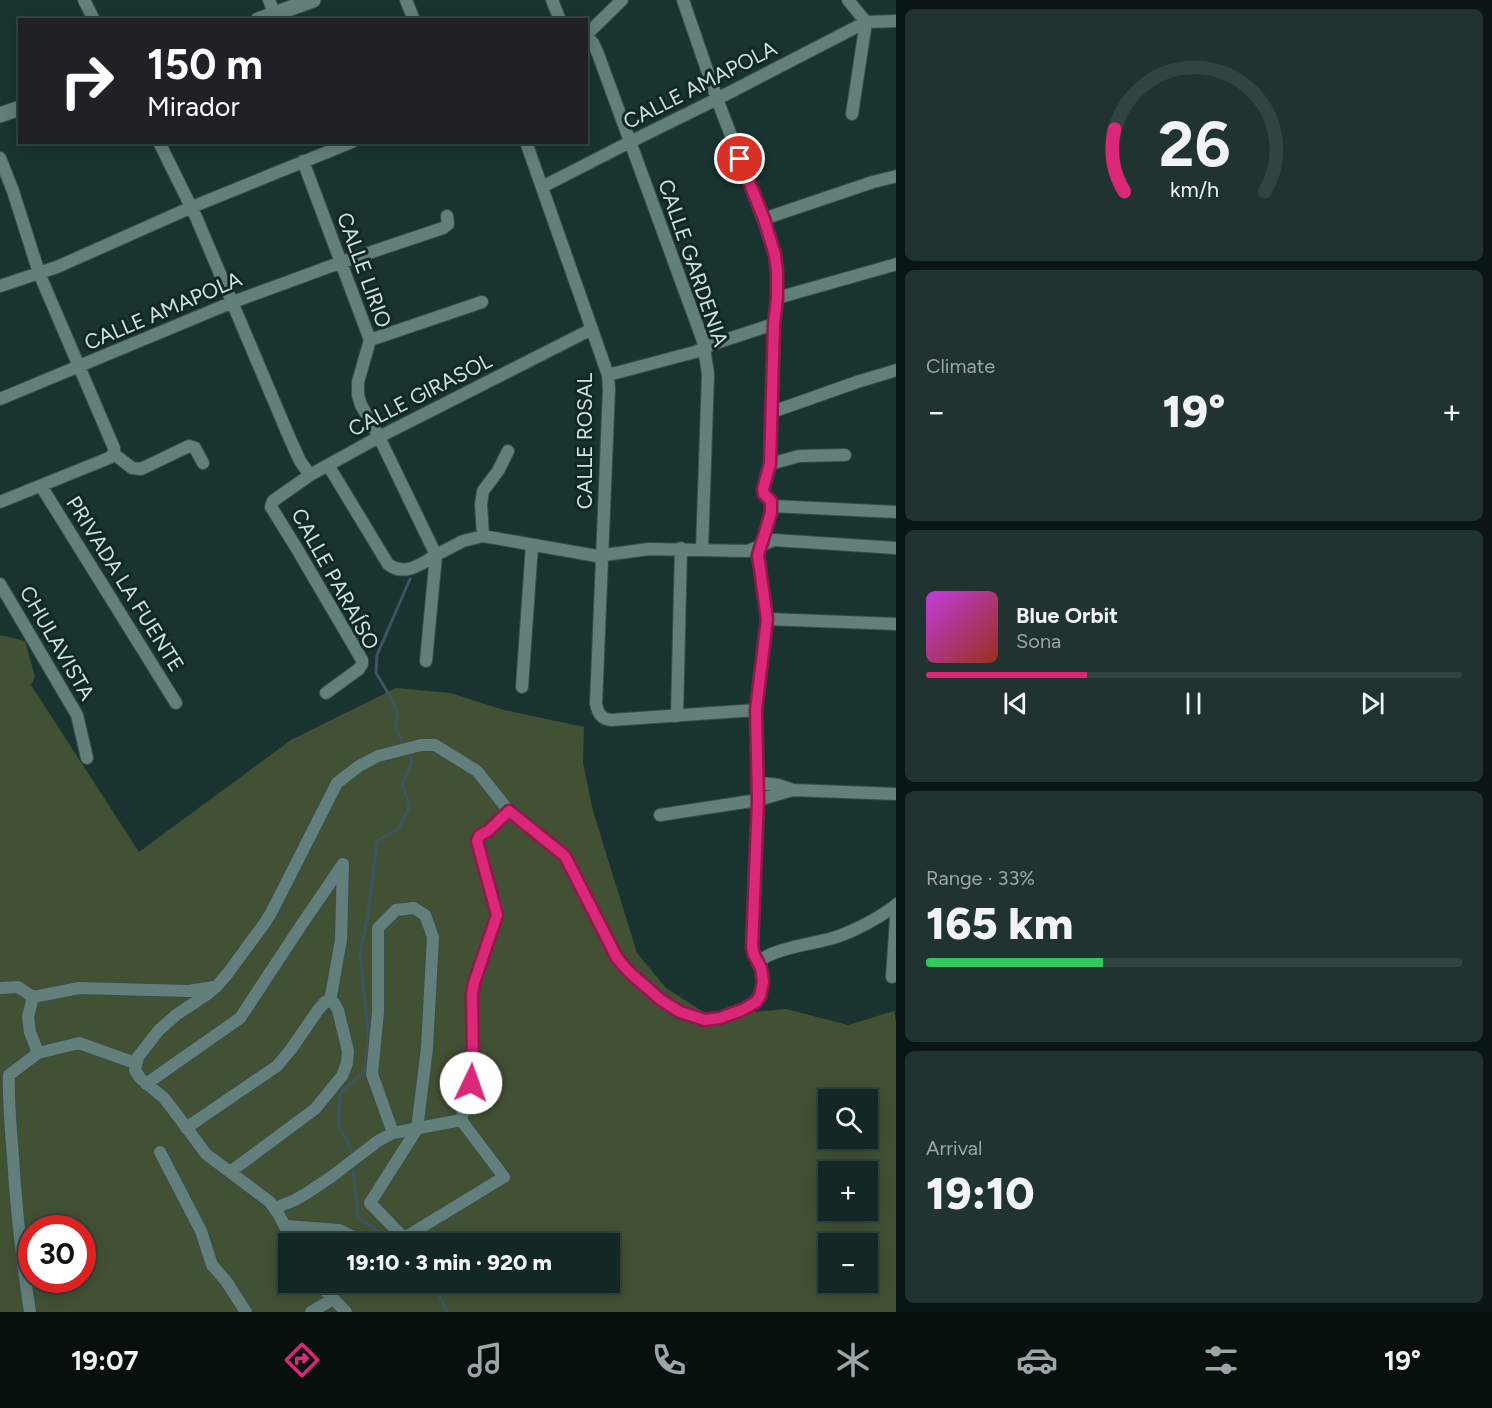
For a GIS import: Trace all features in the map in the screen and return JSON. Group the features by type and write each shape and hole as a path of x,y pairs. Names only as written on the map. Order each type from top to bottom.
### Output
{"street":[{"path":"84,0 93,18"},
{"path":"273,11 314,0"},
{"path":"406,0 413,18"},
{"path":"552,0 559,18"},
{"path":"588,34 622,0"},
{"path":"288,1233 275,1208 266,1197 206,1154 164,1098 136,1074 135,1063 145,1046 167,1022 206,996 228,973 271,913 337,783 359,766 378,756 435,745 477,771 509,811 565,856 617,958 642,984 671,1007 699,1019 712,1020 750,1006 760,996 763,976 752,947 758,800 756,710 767,619 758,557 772,506 763,489 770,464 777,272 775,255 764,219 717,99 683,0"},
{"path":"848,0 872,22 896,21"},
{"path":"852,114 872,22"},
{"name":"CALLE AMAPOLA","path":"542,188 872,22"},
{"name":"CALLE GARDENIA","path":"588,38 595,47 696,320 704,348 708,374 702,550"},
{"path":"0,115 18,109"},
{"path":"160,144 192,207 296,451 310,476"},
{"path":"0,286 57,267 303,161 324,147 341,144"},
{"name":"CALLE ROSAL","path":"527,144 608,375 596,704 600,716 611,720 677,716"},
{"path":"0,158 39,273 114,448 114,454 110,458 0,502"},
{"name":"CALLE LIRIO","path":"303,161 370,340 358,382 361,405 440,553"},
{"path":"764,219 896,176"},
{"name":"CALLE AMAPOLA","path":"0,399 232,302 443,228 448,224 447,216"},
{"path":"777,298 896,264"},
{"path":"370,340 482,302"},
{"path":"608,375 695,352 774,324"},
{"name":"CALLE GIRASOL","path":"272,504 275,498 310,476 379,437 592,329"},
{"path":"772,412 896,370"},
{"path":"114,454 132,468 141,469 189,446 195,448 202,463"},
{"path":"483,536 481,504 483,491 498,471 508,451"},
{"path":"770,464 799,456 845,455"},
{"path":"328,465 388,564 400,570 420,566 464,541 483,536 590,556 650,549 748,550 774,540 896,548"},
{"name":"PRIVADA LA FUENTE","path":"41,486 176,703"},
{"name":"CALLE PARAÍSO","path":"272,504 273,510 362,660 359,669 326,693"},
{"path":"772,506 896,512"},
{"path":"522,687 532,545"},
{"path":"681,548 677,716 756,710"},
{"path":"426,662 440,553"},
{"name":"CHULAVISTA","path":"0,584 77,715 87,758"},
{"path":"767,619 896,624"},
{"path":"757,782 793,790 896,794"},
{"path":"660,815 758,800 793,790"},
{"path":"461,1120 473,1071 472,994 497,915 477,841 480,835 488,831 509,811"},
{"path":"146,1084 240,1018 344,864 341,940 330,1001"},
{"path":"758,962 773,953 842,935 896,905"},
{"path":"892,977 896,905"},
{"path":"393,1133 372,1074 378,1012 378,928 396,910 414,908 425,915 433,937 427,1048 417,1128 370,1203 393,1233"},
{"path":"0,988 18,987 33,997 79,988 188,992 216,987"},
{"path":"33,997 28,1017 30,1032 38,1053"},
{"path":"186,1128 277,1066 318,1010 325,1002 330,1001"},
{"path":"230,1172 315,1109 342,1076 347,1064 348,1051 338,1010 330,1001"},
{"path":"30,1312 16,1199 8,1093 9,1075 38,1053 79,1043 135,1063"},
{"path":"275,1208 307,1193 378,1141 393,1133 461,1120"},
{"path":"412,1233 504,1177 461,1120"},
{"path":"160,1152 201,1231 213,1265 246,1312"},
{"path":"285,1226 339,1230 345,1233"},
{"path":"329,1293 346,1312"},
{"path":"311,1312 333,1299"}],"green space":[{"path":"0,635 25,641 35,677 31,685 139,852 291,740 396,688 450,693 504,710 584,727 583,763 593,811 637,953 666,988 710,1016 786,1009 848,1025 894,1011 896,1021 896,1312 0,1312"}],"waterway":[{"path":"402,740 396,728 397,712 393,701 376,673 377,655 410,579"},
{"path":"351,1151 339,1127 340,1094 365,1070 369,1040 360,954 368,914 377,841 399,828 410,806 402,784 412,761 410,757"},
{"path":"353,1171 358,1218 382,1233"},
{"path":"438,1293 447,1312"}],"route":[{"path":"471,1083 473,1071 472,994 497,915 477,841 480,835 488,831 509,811 565,856 617,958 642,984 671,1007 699,1019 712,1020 742,1010 756,1002 760,996 763,976 752,947 758,800 756,710 767,612 758,555 772,503 764,494 763,487 770,464 777,272 775,255 764,219 740,159"}]}
